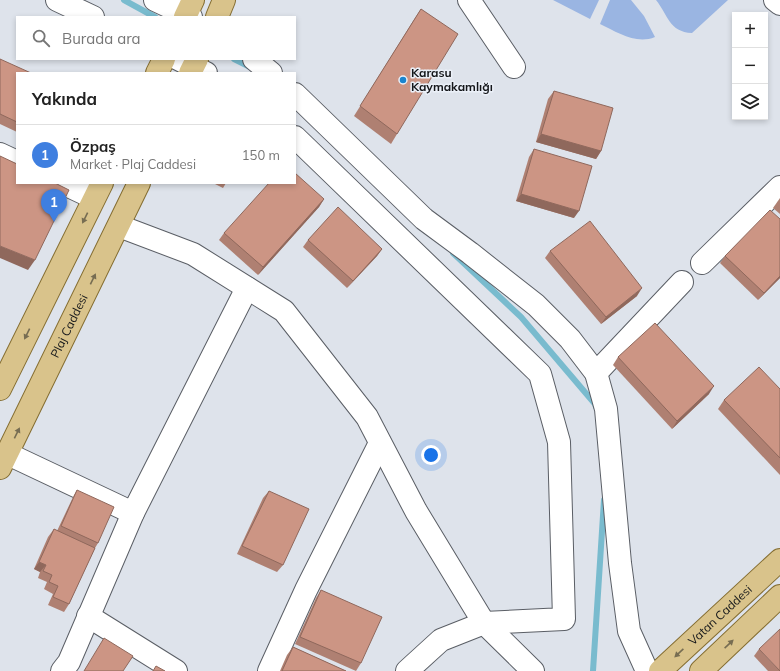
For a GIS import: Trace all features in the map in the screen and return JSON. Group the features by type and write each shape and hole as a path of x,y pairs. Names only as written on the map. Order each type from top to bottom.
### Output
{"main road":[{"path":"216,16 224,0"},
{"path":"158,72 164,60"},
{"name":"Plaj Caddesi","path":"4,461 139,184"},
{"path":"0,389 98,191"},
{"name":"Vatan Caddesi","path":"660,671 780,560"},
{"path":"701,671 780,596"}],"street":[{"path":"57,0 91,16"},
{"path":"155,0 189,12"},
{"path":"469,0 514,67"},
{"path":"775,0 780,4"},
{"path":"255,60 269,72"},
{"path":"296,95 424,219 536,305 570,338 596,373 606,409 620,564 629,631 647,671"},
{"path":"296,138 540,374 559,442 564,619 484,623 441,640 407,671"},
{"path":"0,154 16,162"},
{"path":"66,184 98,191"},
{"path":"702,264 780,187"},
{"path":"119,226 193,254 284,310 367,417 416,511 484,623 533,671"},
{"path":"596,373 682,282"},
{"path":"62,671 69,662 132,513 247,288"},
{"path":"269,671 306,590 380,442"},
{"path":"4,461 132,513"},
{"path":"88,616 176,671"}],"shaded area":[{"path":"553,0 599,0 590,19"},
{"path":"610,0 631,0 644,16 655,37 648,39 634,39 600,24"},
{"path":"656,0 728,0 692,33 678,30 670,22"}],"building":[{"name":"Karasu Kaymakamlığı","path":"421,9 458,34 397,134 360,106"},
{"path":"0,59 29,72 16,72 16,122 0,114"},
{"path":"554,91 613,108 601,151 541,134"},
{"path":"534,149 592,166 579,211 521,194"},
{"path":"0,156 16,164 16,184 57,184 69,190 35,260 0,246"},
{"path":"296,174 324,199 263,267 224,233 268,184 296,184"},
{"path":"338,207 382,249 353,281 308,240"},
{"path":"770,210 780,219 780,276 764,293 725,256"},
{"path":"590,221 642,288 606,317 550,251"},
{"path":"655,323 714,386 677,421 618,357"},
{"path":"759,367 780,389 780,458 724,400"},
{"path":"77,490 114,507 98,543 61,526"},
{"path":"269,491 309,509 283,565 242,546"},
{"path":"54,529 95,548 69,604 53,597 58,586 49,582 52,575 43,571 46,565 39,562"},
{"path":"321,590 382,617 361,663 300,637"},
{"path":"780,629 780,671 759,649"},
{"path":"104,638 133,656 123,671 84,671"},
{"path":"293,647 346,671 282,671"},
{"path":"156,666 165,671 153,671"}],"waterway":[{"path":"124,0 153,16"},
{"path":"236,60 252,68"},
{"path":"453,253 521,317 596,407"},
{"path":"593,671 604,500"}],"place":[{"name":"Karasu Kaymakamlığı","path":"403,80"},
{"name":"Özpaş","path":"54,222"}]}
